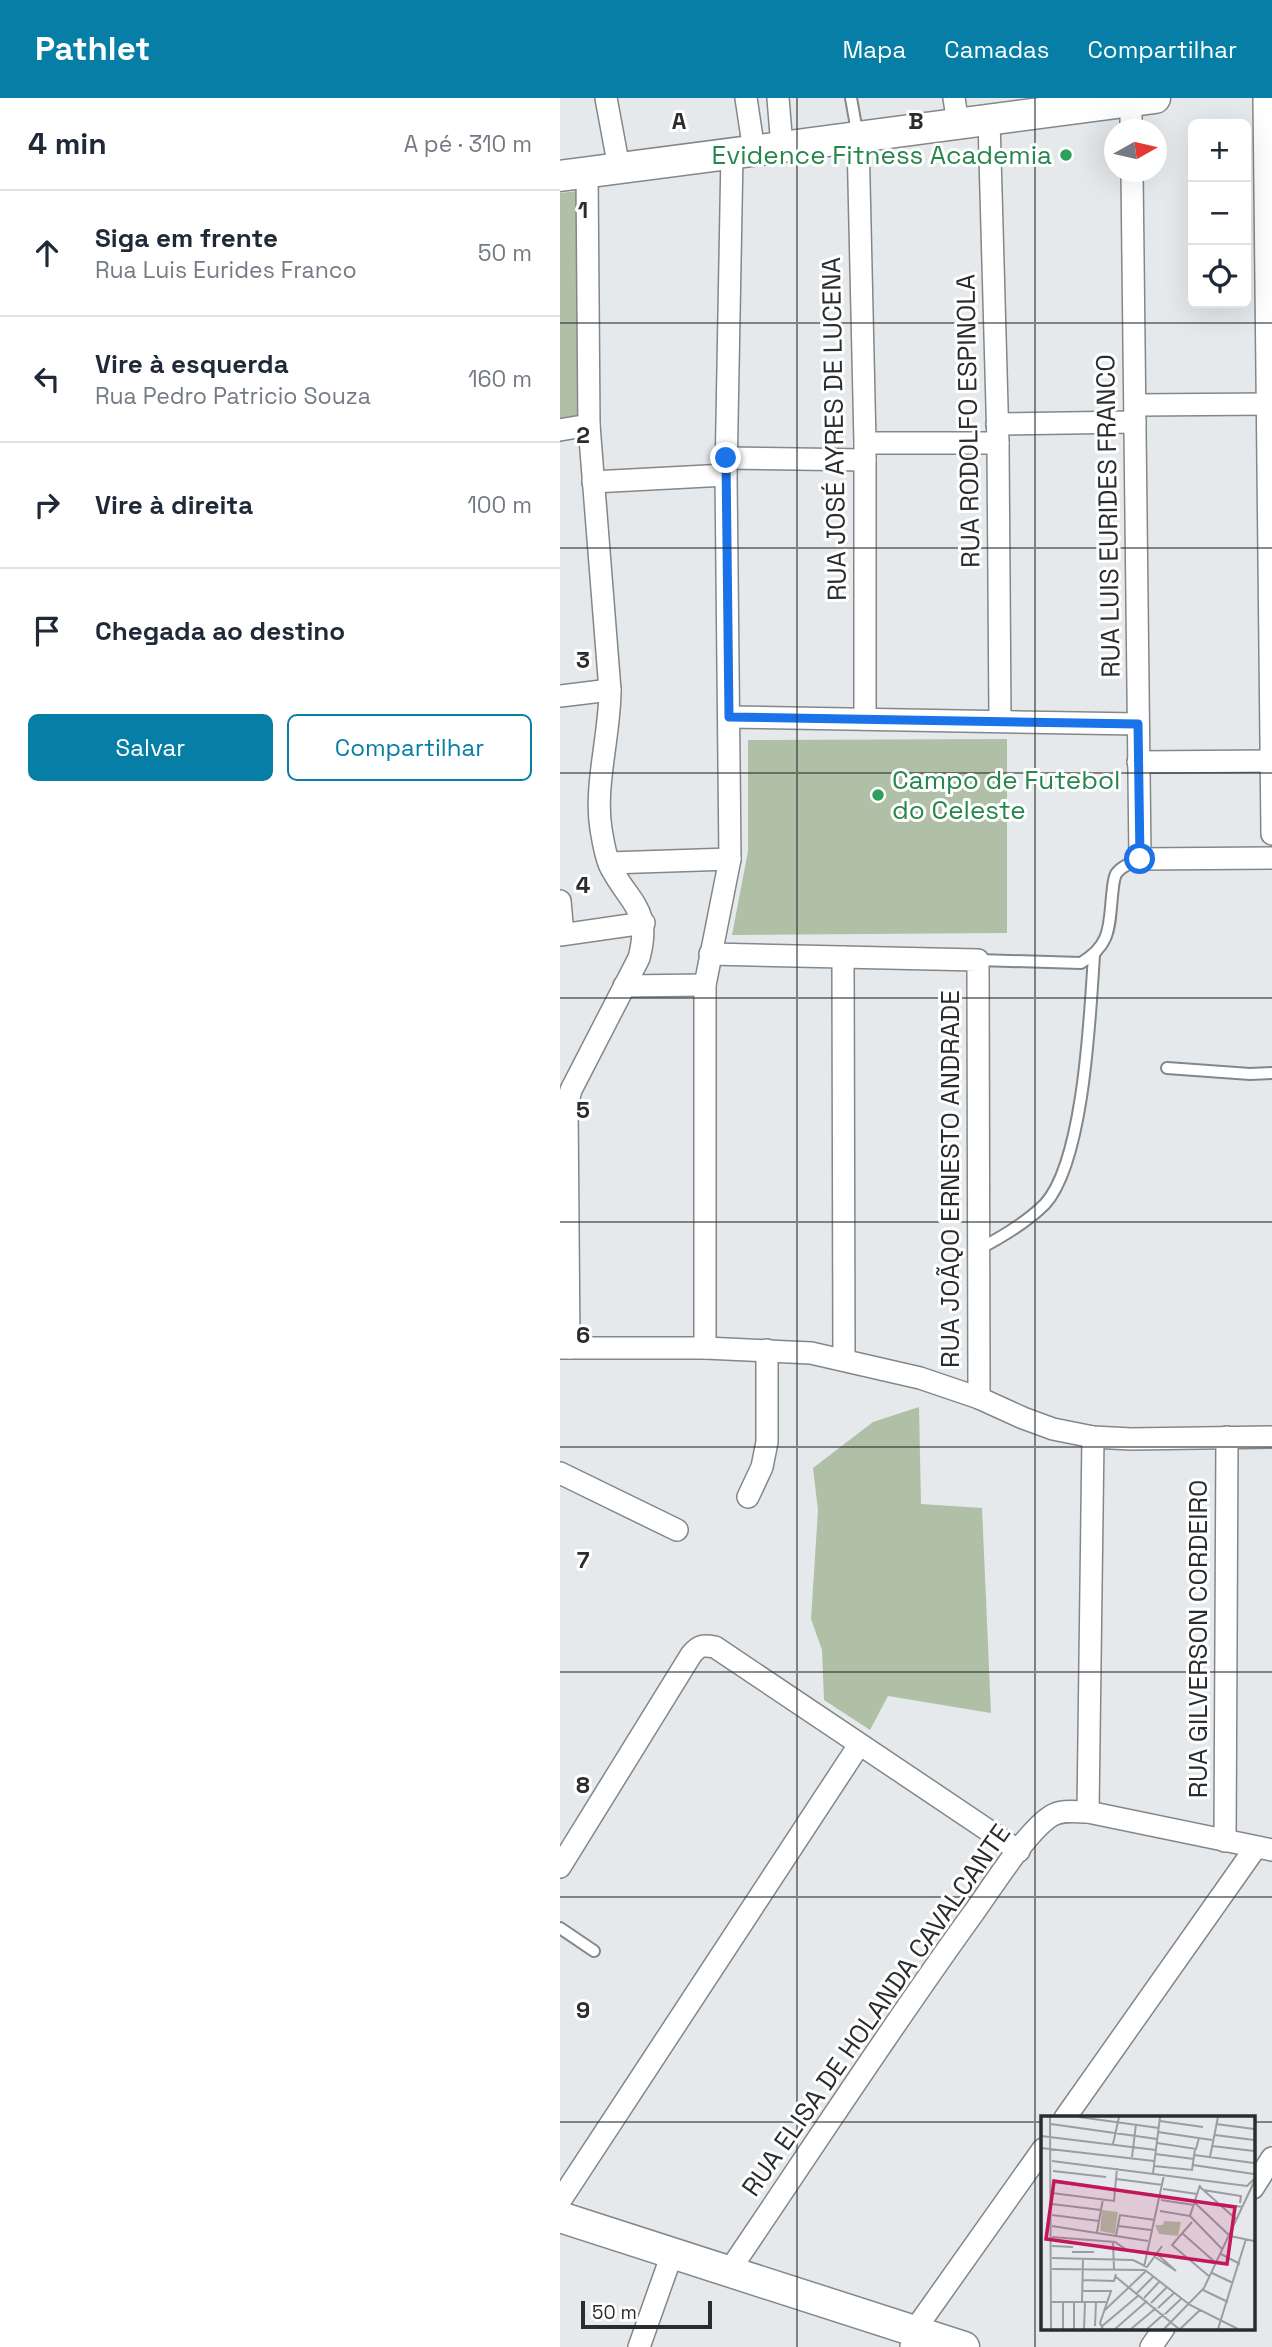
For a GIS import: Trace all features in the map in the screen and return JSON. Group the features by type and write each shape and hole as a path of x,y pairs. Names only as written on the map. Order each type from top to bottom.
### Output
{"main road":[{"path":"573,174 858,138 956,111 989,120 1083,103 1139,109"},
{"path":"560,2217 729,2271 912,2339 964,2347"}],"street":[{"path":"606,98 619,168"},
{"path":"705,1348 705,985 730,859 726,467 756,150 746,98"},
{"path":"756,150 778,98"},
{"path":"1265,98 1272,834"},
{"name":"RUA RODOLFO ESPINOLA","path":"989,120 998,434 1000,721"},
{"name":"RUA JOSÉ AYRES DE LUCENA","path":"858,138 865,451 864,719"},
{"path":"573,174 610,690 610,714 599,797 600,828 609,863 638,908 644,923 644,940 639,958 571,1090 563,1119 565,1348 705,1348 811,1353 920,1378 979,1398 1054,1429 1093,1437 1272,1437"},
{"name":"RUA LUIS EURIDES FRANCO","path":"1132,182 1140,859"},
{"path":"593,482 865,451 1135,414 1270,404"},
{"path":"560,429 589,425"},
{"path":"560,696 610,690"},
{"path":"729,717 1138,724"},
{"path":"1138,762 1272,761"},
{"path":"1140,859 1272,858"},
{"path":"609,863 730,859"},
{"path":"560,901 562,934 644,923"},
{"path":"710,954 978,960"},
{"path":"843,957 844,1359"},
{"name":"RUA JOÃQO ERNESTO ANDRADE","path":"978,960 979,1398"},
{"path":"624,986 705,985"},
{"path":"748,1497 762,1467 767,1442 767,1350"},
{"path":"1088,1812 1093,1437"},
{"name":"RUA GILVERSON CORDEIRO","path":"1224,1842 1227,1437"},
{"path":"561,1477 677,1531"},
{"path":"560,1867 691,1655 696,1648 703,1645 715,1647 1019,1851"},
{"path":"560,2202 859,1745"},
{"name":"RUA ELISA DE HOLANDA CAVALCANTE","path":"729,2271 931,1971 1041,1824 1054,1814 1067,1811 1088,1812 1224,1842 1264,1848"},
{"path":"1066,2116 1264,1848"},
{"path":"912,2339 1041,2152"},
{"path":"1254,2187 1272,2158"},
{"path":"639,2347 673,2254"},
{"path":"1152,2347 1163,2330"}],"lane":[{"path":"851,98 858,138"},
{"path":"978,960 1082,963 1094,956 1104,944 1109,931 1113,882 1117,872 1140,859"},
{"path":"979,1249 1026,1220 1046,1202 1063,1175 1074,1135 1089,1034 1094,956"},
{"path":"1167,1068 1272,1073"},
{"path":"560,1928 594,1951"}],"green space":[{"path":"578,191 581,416 560,418 560,193"},
{"name":"Campo de Futebol do Celeste","path":"1007,739 1007,933 732,935 748,851 748,740"},
{"path":"919,1407 921,1504 982,1508 991,1713 888,1696 870,1730 824,1700 822,1650 811,1619 818,1510 813,1468 873,1422"}],"place":[{"name":"Evidence Fitness Academia","path":"1066,155"},
{"name":"Campo de Futebol do Celeste","path":"878,795"}],"route":[{"path":"726,458 729,717 1138,724 1140,859"}]}
